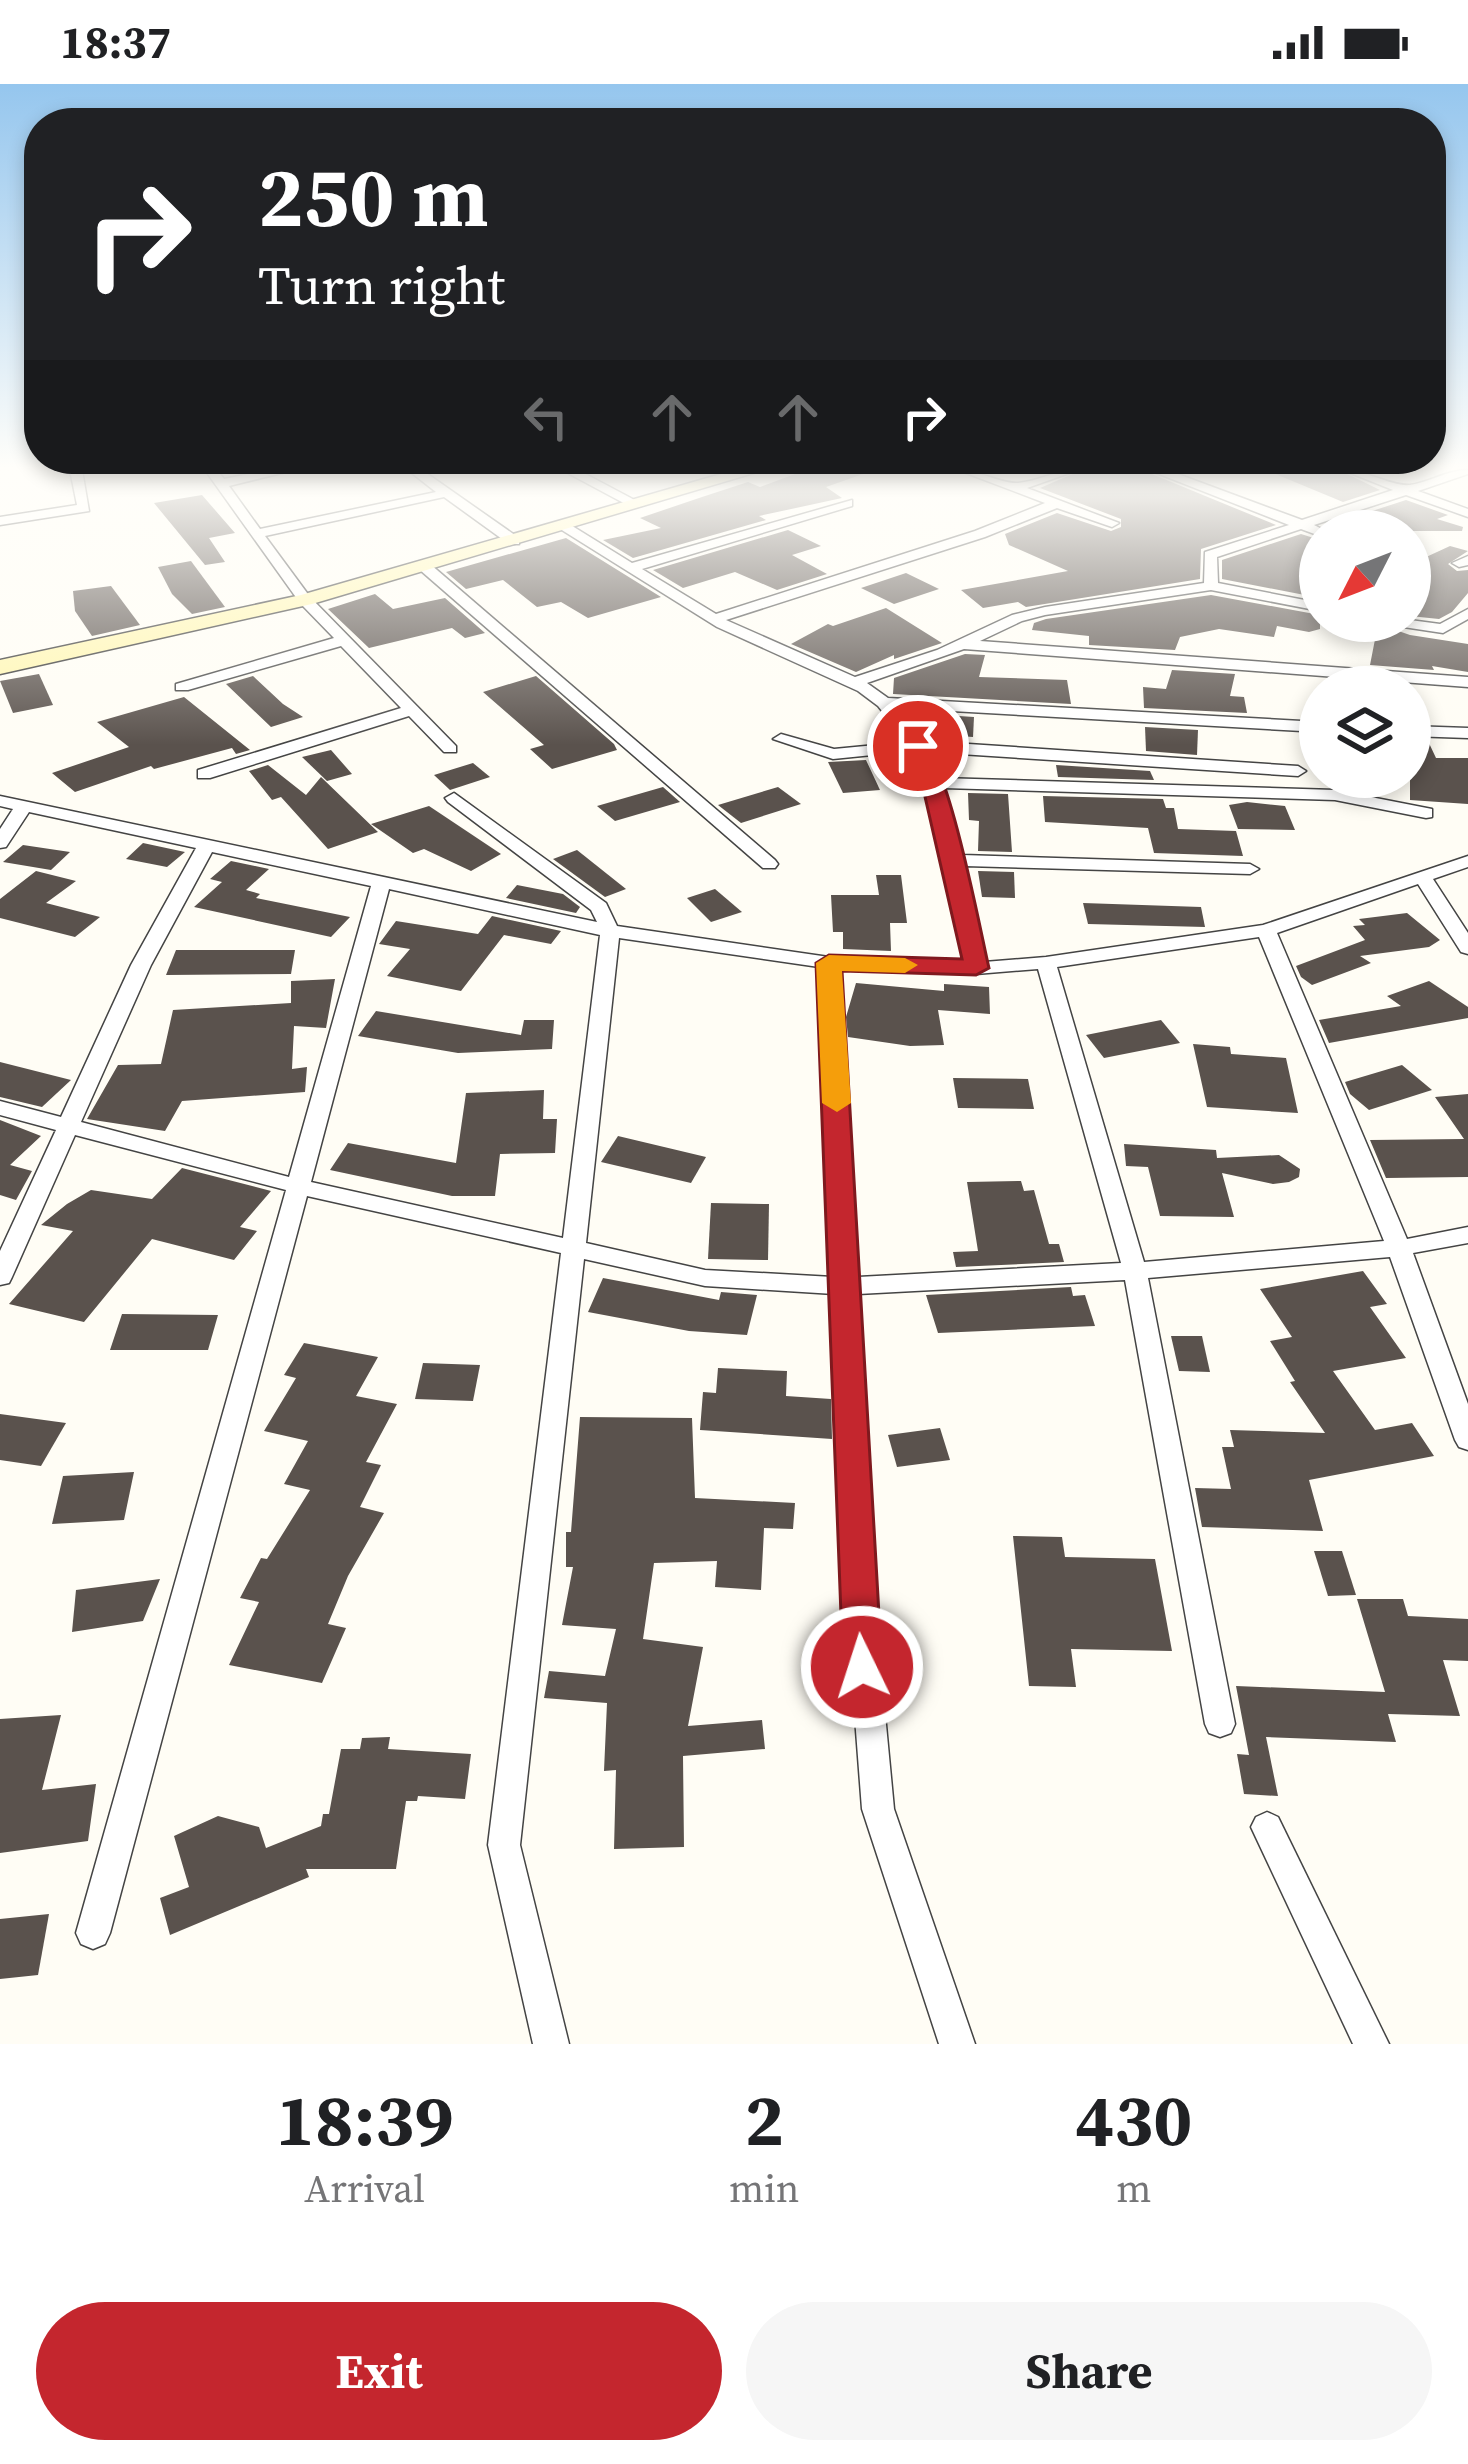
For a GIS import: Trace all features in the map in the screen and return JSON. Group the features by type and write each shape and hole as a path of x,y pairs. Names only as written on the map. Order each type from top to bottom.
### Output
{"main road":[{"path":"0,668 305,600 444,561"}],"street":[{"path":"276,561 305,600 450,748"},
{"path":"623,561 715,619 781,653 858,681 887,703 918,746 932,783 976,968"},
{"path":"633,567 652,561"},
{"path":"715,619 894,561"},
{"path":"1210,561 1210,586"},
{"path":"425,567 769,864"},
{"path":"858,681 962,644 1017,618 1210,586 1299,603"},
{"path":"1431,627 1443,629 1468,613"},
{"path":"182,687 345,640"},
{"path":"962,644 1468,682"},
{"path":"887,703 1299,727"},
{"path":"204,774 413,709"},
{"path":"1431,732 1468,734"},
{"path":"781,739 833,754 918,746 1298,771"},
{"path":"932,783 1335,795 1426,813"},
{"path":"454,798 599,907 610,931 504,1845 550,2044"},
{"path":"0,801 610,931 829,963 976,968 1046,963 1266,930 1468,861"},
{"path":"0,843 24,806"},
{"path":"0,1277 141,965 207,845"},
{"path":"952,860 1250,869"},
{"path":"1423,877 1468,948"},
{"path":"93,1933 382,881"},
{"path":"1266,930 1399,1248 1468,1440"},
{"path":"829,963 846,1286 850,1483 862,1667 878,1809 957,2044"},
{"path":"1046,963 1135,1271 1220,1724"},
{"path":"0,1108 298,1186 705,1278 846,1286 1135,1271 1399,1248 1468,1235"},
{"path":"1267,1827 1371,2044"}],"building":[{"path":"191,561 225,607 192,614 172,594 158,567"},
{"path":"483,561 604,561 661,597 588,618 561,602 537,607 503,580 466,589 446,572"},
{"path":"682,561 804,561 827,574 777,590 735,572 683,588 653,570"},
{"path":"1046,561 1201,561 1200,579 1026,607 1018,602 983,608 961,590 1068,571"},
{"path":"1222,561 1299,561 1299,594 1222,579"},
{"path":"1431,561 1452,561 1448,564 1457,571 1468,570 1468,593 1439,619 1431,618"},
{"path":"906,573 939,589 894,604 861,588"},
{"path":"111,586 140,625 92,636 75,611 73,591"},
{"path":"375,594 393,609 445,598 485,633 465,638 452,628 369,648 328,609"},
{"path":"1211,595 1299,611 1299,630 1277,626 1274,637 1219,629 1180,637 1175,650 1089,645 1089,636 1032,630 1034,623"},
{"path":"886,608 942,643 894,659 894,655 856,672 791,644 828,624"},
{"path":"1431,638 1468,644 1468,672 1370,665 1374,642 1431,642"},
{"path":"965,654 985,655 979,677 1067,680 1071,704 893,694 894,678"},
{"path":"1172,670 1235,674 1230,696 1244,697 1247,713 1144,708 1143,687 1166,689"},
{"path":"39,674 53,705 13,713 0,681"},
{"path":"253,676 303,717 271,727 226,684"},
{"path":"536,676 617,750 552,769 530,749 544,745 483,692"},
{"path":"184,697 250,750 236,754 232,748 151,766 75,792 52,773 129,747 97,722"},
{"path":"913,713 974,717 973,737 929,734"},
{"path":"1145,727 1198,730 1197,755 1146,751"},
{"path":"1431,747 1436,758 1468,758 1468,804 1410,800 1431,798"},
{"path":"331,750 352,774 327,781 302,757"},
{"path":"866,760 880,790 843,793 828,762"},
{"path":"473,763 490,777 450,790 434,775"},
{"path":"268,765 306,795 321,777 378,832 328,849 281,797 272,800 249,771"},
{"path":"1056,765 1150,771 1154,780 1058,777"},
{"path":"663,787 680,802 615,821 597,806"},
{"path":"778,787 801,804 741,823 718,805"},
{"path":"968,793 1008,794 1012,852 978,851 979,821 969,820"},
{"path":"1043,796 1163,799 1166,808 1174,808 1178,829 1236,831 1243,856 1154,853 1148,828 1045,822"},
{"path":"1229,805 1285,806 1295,830 1238,829"},
{"path":"429,806 501,854 471,871 424,849 413,853 371,824"},
{"path":"143,843 185,852 167,867 126,859"},
{"path":"23,845 70,852 51,870 3,862"},
{"path":"577,850 626,889 605,897 553,859"},
{"path":"231,861 269,869 246,890 260,894 256,898 350,917 331,937 194,907 222,882 210,879"},
{"path":"36,871 76,881 46,903 100,917 75,937 0,918 0,899"},
{"path":"978,871 1014,872 1015,898 982,897"},
{"path":"876,875 901,875 907,923 890,923 891,951 843,949 843,932 833,932 831,895 879,895"},
{"path":"517,885 563,894 580,907 576,913 506,898"},
{"path":"715,889 742,912 711,922 687,898"},
{"path":"1083,903 1201,907 1205,927 1088,924"},
{"path":"1407,913 1440,940 1429,947 1360,956 1371,963 1312,985 1301,977 1296,966 1365,940 1353,926 1365,925 1359,919"},
{"path":"492,916 561,931 551,944 504,935 461,991 387,976 410,949 379,944 396,921 478,934"},
{"path":"176,950 295,950 291,974 166,975"},
{"path":"335,979 326,1028 294,1026 292,1069 307,1067 305,1092 182,1101 165,1131 87,1119 118,1065 161,1064 173,1010 291,1003 291,981"},
{"path":"1429,981 1468,1007 1468,1018 1329,1043 1319,1020 1401,1006 1387,996"},
{"path":"856,983 944,991 944,984 989,987 990,1014 938,1010 944,1045 910,1046 848,1037 846,1017"},
{"path":"376,1011 521,1035 524,1020 554,1020 552,1049 458,1053 358,1036"},
{"path":"1161,1020 1180,1043 1104,1058 1086,1035"},
{"path":"1193,1044 1230,1047 1231,1054 1286,1058 1298,1113 1207,1107"},
{"path":"0,1062 71,1080 42,1107 0,1097"},
{"path":"1402,1065 1432,1090 1369,1110 1350,1094 1345,1082"},
{"path":"953,1078 1028,1079 1034,1109 958,1108"},
{"path":"544,1090 543,1119 557,1119 555,1153 500,1154 495,1196 452,1196 330,1170 348,1143 456,1163 466,1093"},
{"path":"1468,1094 1468,1177 1386,1178 1370,1140 1464,1139 1435,1097"},
{"path":"0,1120 41,1136 10,1165 32,1171 16,1200 0,1195"},
{"path":"618,1136 706,1157 691,1183 601,1162"},
{"path":"1124,1144 1216,1150 1217,1158 1279,1155 1300,1169 1299,1177 1273,1184 1222,1173 1234,1217 1160,1216 1148,1167 1126,1166"},
{"path":"182,1168 271,1191 240,1227 257,1231 234,1260 152,1239 84,1322 9,1304 73,1231 41,1225 67,1204 91,1190 152,1199"},
{"path":"1021,1181 1024,1191 1034,1190 1049,1244 1059,1244 1064,1262 956,1267 953,1252 978,1251 967,1182"},
{"path":"711,1203 769,1204 768,1260 708,1259"},
{"path":"1363,1271 1387,1304 1370,1307 1406,1358 1333,1371 1375,1430 1412,1423 1434,1456 1309,1480 1323,1531 1202,1527 1195,1488 1231,1489 1222,1447 1234,1447 1230,1430 1325,1433 1290,1382 1295,1381 1270,1341 1292,1337 1260,1289"},
{"path":"603,1278 719,1300 721,1292 757,1295 747,1335 689,1331 588,1312"},
{"path":"1071,1287 1073,1296 1085,1295 1095,1326 938,1333 926,1295"},
{"path":"122,1314 218,1315 208,1350 110,1350"},
{"path":"1171,1336 1202,1336 1210,1372 1179,1371"},
{"path":"304,1343 378,1357 356,1396 397,1404 366,1462 381,1465 360,1507 384,1513 348,1576 328,1624 346,1628 322,1683 229,1665 259,1602 240,1598 261,1558 267,1559 310,1490 284,1484 308,1441 264,1431 296,1378 284,1375"},
{"path":"423,1363 480,1365 473,1401 415,1399"},
{"path":"718,1368 787,1371 786,1396 831,1399 832,1439 700,1430 703,1392 716,1393"},
{"path":"0,1414 66,1423 41,1466 0,1460"},
{"path":"580,1417 692,1418 695,1498 795,1503 793,1529 764,1528 761,1590 715,1587 717,1561 654,1563 643,1639 703,1647 688,1726 762,1720 765,1749 683,1756 684,1847 614,1849 616,1770 604,1771 607,1703 544,1698 549,1671 605,1676 616,1629 562,1625 573,1567 566,1567 566,1532 571,1532"},
{"path":"940,1428 950,1460 897,1467 888,1435"},
{"path":"134,1472 124,1520 52,1524 63,1476"},
{"path":"1013,1536 1062,1537 1065,1557 1155,1559 1172,1651 1071,1649 1076,1687 1029,1686"},
{"path":"1314,1551 1342,1551 1356,1595 1328,1596"},
{"path":"160,1579 143,1621 72,1632 76,1590"},
{"path":"1357,1599 1403,1599 1408,1616 1468,1619 1468,1661 1443,1660 1460,1716 1388,1714 1396,1742 1266,1737 1278,1796 1244,1794 1237,1754 1249,1755 1236,1686 1385,1692"},
{"path":"61,1715 42,1790 96,1784 88,1841 0,1853 0,1719"},
{"path":"390,1737 388,1749 471,1754 465,1799 418,1796 417,1801 406,1801 396,1869 306,1869 309,1877 170,1935 160,1898 189,1887 174,1836 218,1816 259,1827 266,1848 321,1826 323,1814 329,1814 341,1749 360,1749 362,1738"},
{"path":"49,1914 38,1975 0,1979 0,1919"}],"slow traffic":[{"path":"837,1103 829,963 905,965"}],"route":[{"path":"862,1667 829,963 976,968 934,788 918,746"}]}
